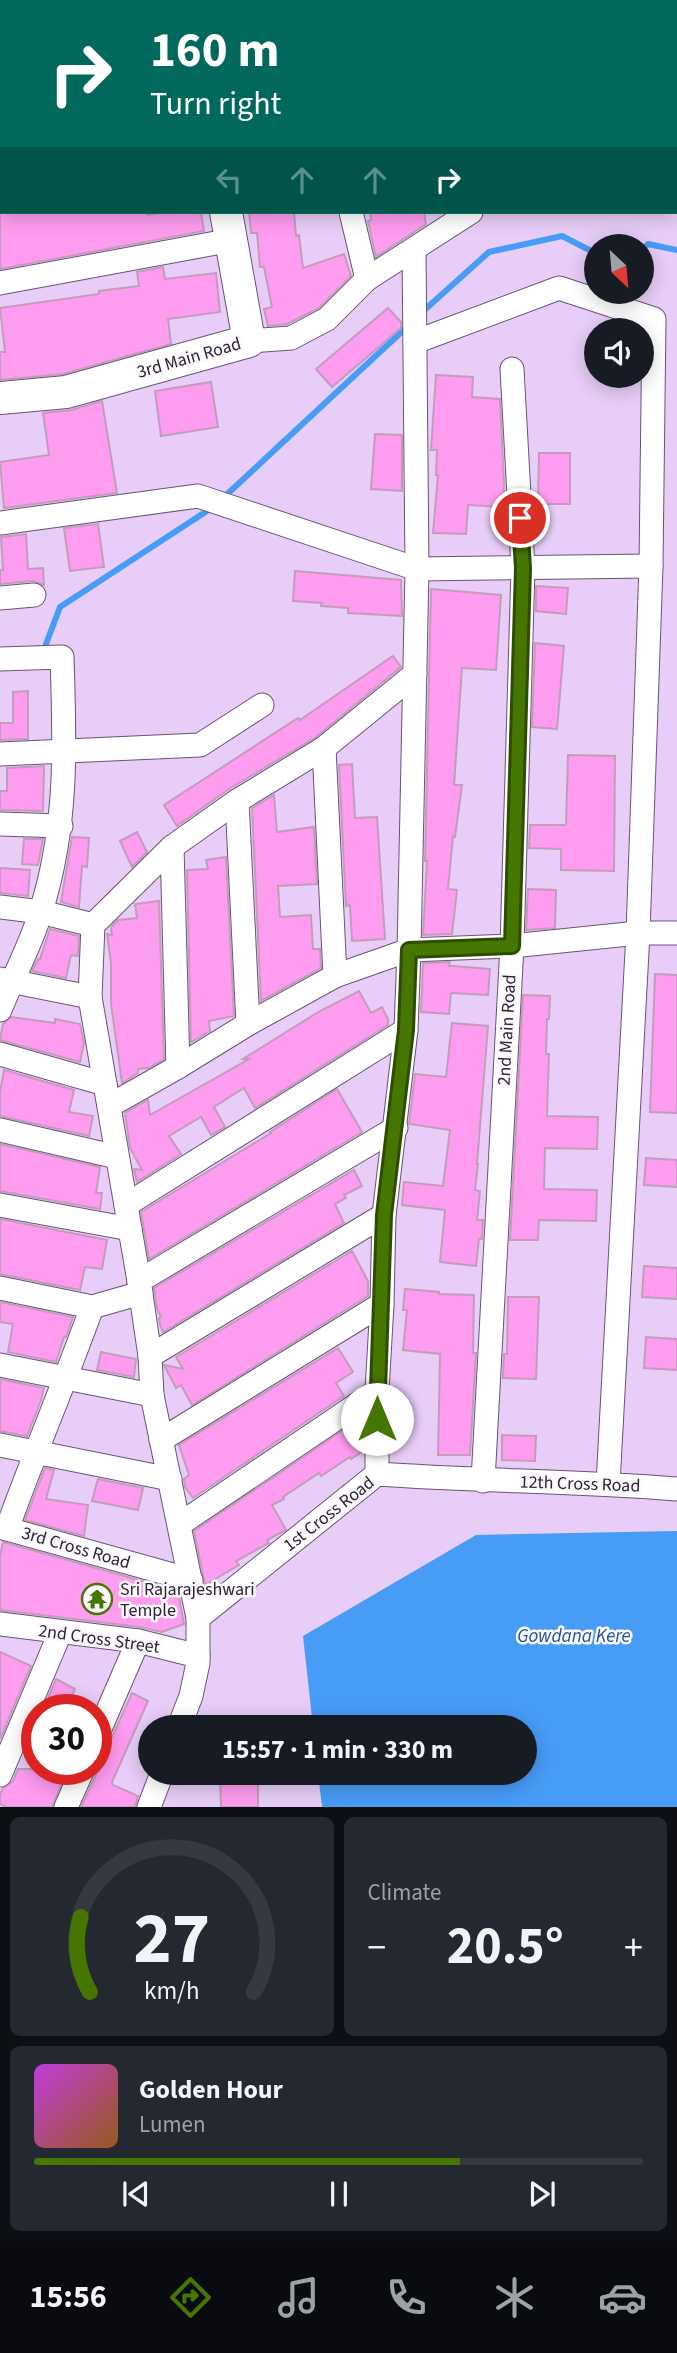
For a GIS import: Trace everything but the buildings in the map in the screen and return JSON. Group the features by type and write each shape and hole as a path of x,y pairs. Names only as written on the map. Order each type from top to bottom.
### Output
{"street":[{"path":"351,214 367,279"},
{"path":"249,341 291,338 327,319 367,279 468,214"},
{"path":"0,283 229,226"},
{"name":"3rd Main Road","path":"0,398 66,392 249,341 229,226"},
{"path":"377,1474 377,1391 384,1215 406,1030 409,950 417,569 414,250"},
{"path":"415,327 559,288 654,320 651,566 638,933 608,1484"},
{"name":"2nd Main Road","path":"483,1481 512,946 523,568 512,369"},
{"path":"0,523 209,499 417,569 651,566"},
{"path":"0,598 34,595"},
{"path":"0,659 62,657 65,750 61,826 41,912 6,980 0,1010"},
{"path":"184,1715 191,1696 198,1656 198,1618 152,1395 150,1356 140,1287 90,997 93,925 172,847 237,801 324,748 415,674"},
{"path":"0,754 200,745 262,705"},
{"path":"324,748 335,975"},
{"path":"237,801 247,1024"},
{"path":"0,824 61,826"},
{"path":"172,847 178,1067"},
{"path":"0,907 41,912 93,925"},
{"path":"0,1054 107,1095 178,1067 247,1024 335,975 409,950 512,946 638,933 677,933"},
{"path":"6,980 90,997"},
{"path":"126,1205 406,1030"},
{"path":"0,1288 92,1307 140,1287 396,1128"},
{"path":"0,1130 117,1157"},
{"path":"0,1205 130,1229"},
{"path":"150,1356 384,1215"},
{"path":"161,1440 382,1304"},
{"path":"3,1528 66,1380 92,1307"},
{"path":"0,1366 152,1395"},
{"path":"180,1524 377,1391"},
{"path":"0,1445 170,1479"},
{"name":"1st Cross Road","path":"198,1618 377,1474 483,1481"},
{"name":"12th Cross Road","path":"483,1481 608,1484 677,1489"},
{"name":"3rd Cross Road","path":"3,1528 191,1580"},
{"name":"2nd Cross Street","path":"0,1624 138,1641 198,1656"},
{"path":"0,1774 60,1633"},
{"path":"112,1701 138,1641"},
{"path":"66,1807 76,1785"},
{"path":"149,1807 157,1785"}],"water":[{"name":"Gowdana Kere","path":"677,1531 677,1807 322,1807 319,1785 537,1785 537,1715 312,1715 303,1636 476,1535"}],"waterway":[{"path":"420,314 489,252 562,236 584,247"},
{"path":"654,245 677,250"},
{"path":"223,498 410,324"},
{"path":"43,652 60,607 213,507"}],"place":[{"name":"Sri Rajarajeshwari Temple","path":"97,1599"}],"route":[{"path":"377,1419 384,1215 406,1030 409,950 512,946 523,568 520,518"}]}
